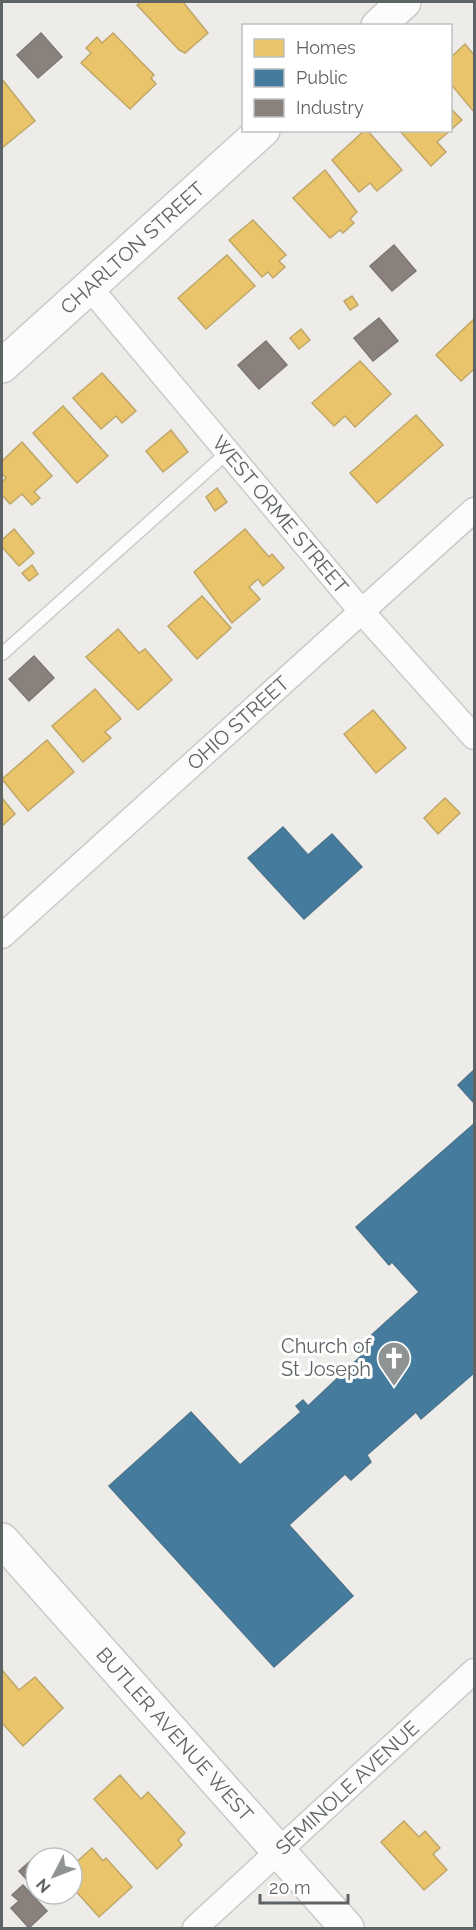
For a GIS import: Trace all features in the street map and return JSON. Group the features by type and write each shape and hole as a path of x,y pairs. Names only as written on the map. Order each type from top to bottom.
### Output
{"street":[{"path":"380,24 405,2"},
{"name":"CHARLTON STREET","path":"2,366 261,132"},
{"name":"WEST ORME STREET","path":"90,288 362,612 474,738"},
{"name":"OHIO STREET","path":"2,936 474,510"},
{"name":"BUTLER AVENUE WEST","path":"2,1540 346,1929"},
{"name":"SEMINOLE AVENUE","path":"195,1929 474,1671"}],"lane":[{"path":"2,654 228,452"}],"building: Homes":[{"path":"141,2 183,2 208,33 185,53 179,50 137,5"},
{"path":"113,33 154,75 151,78 156,84 130,109 81,63 91,53 86,48 97,37 102,43"},
{"path":"465,44 474,55 474,112 452,85 452,56"},
{"path":"2,79 35,121 2,148"},
{"path":"452,110 462,120 452,129"},
{"path":"363,132 369,132 402,170 377,191 370,183 359,192 332,160"},
{"path":"401,132 448,132 437,142 446,152 431,166"},
{"path":"325,170 357,212 350,219 354,223 343,233 340,230 330,238 293,198"},
{"path":"253,220 286,255 279,261 285,267 273,278 268,272 262,277 229,240"},
{"path":"227,255 255,286 206,329 178,298"},
{"path":"352,296 358,305 350,310 344,301"},
{"path":"474,319 474,369 461,381 436,355"},
{"path":"301,329 310,340 299,349 290,338"},
{"path":"360,361 391,394 355,427 345,416 334,426 312,403"},
{"path":"102,373 136,411 122,423 116,416 101,429 73,398"},
{"path":"63,406 108,456 77,483 33,433"},
{"path":"416,415 443,445 377,503 350,473"},
{"path":"171,430 188,452 163,472 146,451"},
{"path":"22,442 52,476 34,492 40,498 32,505 22,494 10,504 2,495 2,482 6,478 2,473 2,461"},
{"path":"217,488 227,502 215,511 206,497"},
{"path":"14,529 34,553 19,566 2,547 2,540"},
{"path":"245,529 269,557 272,554 284,568 263,586 258,579 249,587 260,599 232,623 194,572"},
{"path":"32,565 38,574 29,581 22,573"},
{"path":"202,596 231,628 197,659 168,626"},
{"path":"118,629 139,653 145,649 172,680 138,710 86,657"},
{"path":"95,689 121,719 105,732 111,738 83,762 52,726"},
{"path":"373,710 406,748 376,773 344,734"},
{"path":"47,740 74,772 28,811 2,779"},
{"path":"2,798 15,814 2,826"},
{"path":"445,798 460,813 438,834 424,818"},
{"path":"2,1670 19,1690 35,1677 63,1708 23,1746 2,1725"},
{"path":"120,1775 141,1799 148,1792 185,1833 178,1840 182,1845 157,1869 94,1799"},
{"path":"404,1821 419,1837 425,1831 440,1848 433,1854 447,1870 424,1890 381,1842"},
{"path":"92,1848 103,1861 106,1858 132,1887 99,1917 84,1900 84,1855"}],"building: Public":[{"path":"283,827 308,855 332,834 362,867 304,919 248,858"},
{"path":"474,1070 474,1103 458,1085"},
{"name":"Church of St Joseph","path":"474,1124 474,1373 421,1419 416,1412 367,1455 371,1462 351,1480 345,1474 289,1525 353,1596 274,1667 109,1486 191,1412 240,1465 301,1412 296,1406 303,1400 308,1406 361,1356 356,1349 419,1292 392,1262 389,1265 356,1227"}],"building: Industry":[{"path":"41,33 62,57 38,78 17,55"},
{"path":"394,245 416,271 392,291 370,266"},
{"path":"379,318 398,341 373,361 354,338"},
{"path":"266,341 287,365 259,389 238,365"},
{"path":"34,656 54,678 29,701 9,679"},
{"path":"24,1867 24,1877 19,1871"},
{"path":"23,1885 24,1906 42,1906 47,1911 29,1928 11,1908 19,1901 12,1895"}],"place":[{"name":"Church of St Joseph","path":"394,1387"}]}
